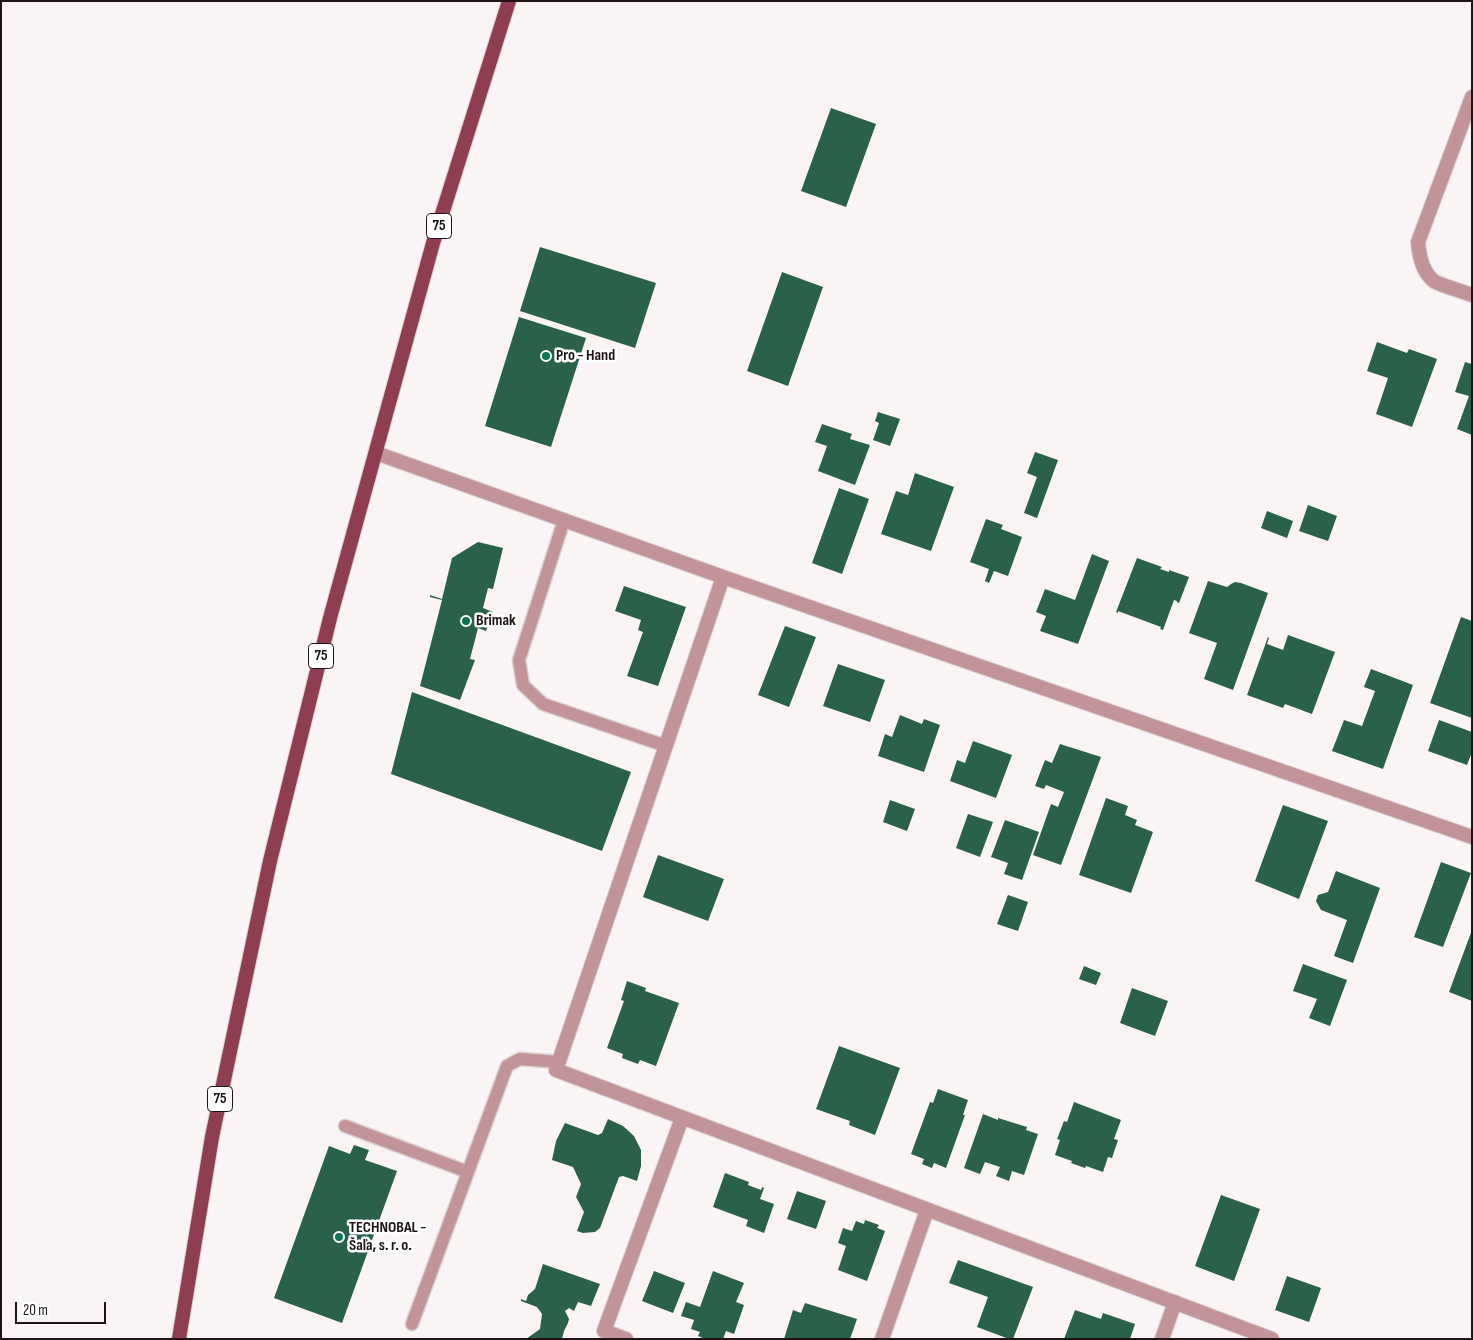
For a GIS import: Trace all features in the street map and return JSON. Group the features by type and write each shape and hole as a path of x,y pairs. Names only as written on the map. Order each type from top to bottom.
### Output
{"main road":[{"name":"75","path":"180,1339 212,1137 270,861 330,618 434,243 509,1"}],"street":[{"path":"1472,97 1418,242 1423,267 1434,281 1472,295"},
{"path":"376,453 723,577 1472,837"},
{"path":"723,577 556,1070 1272,1339"},
{"path":"626,1339 604,1331 682,1118"},
{"path":"882,1339 928,1210"},
{"path":"1162,1339 1175,1302"}],"lane":[{"path":"564,520 519,660 523,685 543,704 666,746"},
{"path":"412,1324 507,1066 520,1059 559,1062"},
{"path":"345,1126 468,1172"}],"building":[{"path":"831,108 876,124 846,207 801,191"},
{"path":"540,247 656,283 635,348 520,311"},
{"path":"782,272 823,287 788,386 747,371"},
{"path":"519,317 586,338 551,447 485,426"},
{"path":"1377,342 1407,353 1409,349 1437,359 1412,427 1376,414 1388,378 1367,371"},
{"path":"1465,362 1472,364 1472,435 1457,429 1469,396 1455,392"},
{"path":"878,412 900,419 890,446 873,440 879,423 875,421"},
{"path":"822,424 852,434 850,439 870,445 855,485 818,471 827,446 815,442"},
{"path":"1035,452 1058,460 1037,518 1024,513 1037,477 1027,473"},
{"path":"915,473 954,487 931,551 881,534 896,491 908,495"},
{"path":"839,488 869,499 842,574 812,563"},
{"path":"1308,505 1337,516 1328,541 1299,531"},
{"path":"1267,511 1293,521 1287,538 1261,528"},
{"path":"986,519 1003,525 1001,529 1022,537 1008,576 994,571 989,583 985,581 989,569 970,562"},
{"path":"478,542 503,548 493,589 488,588 483,608 493,612 486,631 478,628 470,659 475,660 460,700 420,686 442,600 430,597 430,595 442,599 452,558"},
{"path":"1092,554 1109,561 1078,644 1040,631 1046,616 1036,612 1045,589 1075,600"},
{"path":"1137,558 1162,567 1160,569 1189,577 1179,603 1174,600 1163,630 1160,629 1161,627 1118,611 1118,613 1116,612"},
{"path":"1208,581 1227,587 1235,582 1241,583 1268,593 1233,690 1204,679 1217,643 1189,633"},
{"path":"624,586 686,607 658,686 627,676 643,632 638,630 641,620 615,611"},
{"path":"1461,617 1472,621 1472,718 1430,703"},
{"path":"785,626 816,637 789,707 758,695"},
{"path":"1288,635 1335,652 1312,714 1285,704 1283,708 1247,695 1268,637 1267,644 1283,650"},
{"path":"838,664 885,680 870,722 823,706"},
{"path":"1371,669 1413,685 1383,769 1332,751 1344,720 1362,726 1375,691 1364,687"},
{"path":"412,692 631,772 602,851 391,774"},
{"path":"900,715 922,724 924,719 940,725 924,772 878,756 885,734 892,737"},
{"path":"1439,720 1472,732 1472,752 1467,765 1428,751"},
{"path":"973,741 1012,755 996,798 950,781 957,760 965,763"},
{"path":"1060,744 1101,757 1061,865 1033,855 1051,804 1058,807 1064,792 1046,785 1044,789 1035,786 1045,760 1052,763"},
{"path":"1106,798 1128,806 1125,815 1137,820 1135,825 1153,832 1131,893 1079,875"},
{"path":"890,800 915,809 907,831 883,822"},
{"path":"1283,805 1328,821 1299,899 1255,881"},
{"path":"968,814 993,822 980,857 956,848"},
{"path":"1005,820 1039,832 1022,880 1004,874 1008,863 991,857"},
{"path":"658,855 724,879 708,921 643,897"},
{"path":"1441,862 1471,873 1443,947 1414,937"},
{"path":"1336,871 1380,888 1353,963 1334,956 1347,920 1321,910 1316,901 1318,895 1328,892"},
{"path":"1008,895 1028,902 1018,931 997,924"},
{"path":"1472,930 1472,1001 1449,992"},
{"path":"1303,964 1347,980 1330,1026 1309,1018 1317,999 1293,991"},
{"path":"1084,966 1101,973 1096,985 1079,979"},
{"path":"627,981 646,988 645,991 679,1003 656,1066 640,1060 638,1064 622,1058 623,1054 607,1048 624,1001 621,1000"},
{"path":"1132,988 1168,1001 1155,1036 1120,1023"},
{"path":"839,1046 900,1068 875,1135 849,1125 850,1121 816,1109"},
{"path":"938,1089 968,1100 963,1115 965,1115 946,1168 934,1163 932,1168 922,1164 924,1159 911,1154 930,1102 933,1103"},
{"path":"1074,1102 1121,1120 1114,1139 1118,1140 1112,1158 1108,1157 1103,1172 1086,1166 1085,1168 1055,1155 1060,1140 1057,1139 1064,1121 1067,1122"},
{"path":"983,1114 998,1120 998,1118 1027,1127 1026,1130 1038,1134 1024,1175 1012,1171 1009,1181 996,1176 1000,1167 985,1162 980,1174 964,1168"},
{"path":"608,1119 623,1126 634,1136 641,1150 641,1166 637,1181 623,1176 619,1177 600,1228 595,1232 583,1233 577,1231 584,1212 576,1197 581,1184 573,1167 552,1160 556,1141 565,1123 598,1135 602,1133"},
{"path":"354,1145 369,1150 365,1160 397,1171 342,1323 274,1298 329,1146 350,1154"},
{"path":"725,1173 749,1182 748,1185 761,1190 762,1187 764,1188 760,1199 774,1204 764,1233 746,1226 748,1220 713,1207"},
{"path":"797,1191 826,1201 816,1229 787,1219"},
{"path":"1221,1195 1260,1209 1234,1281 1195,1266"},
{"path":"865,1220 879,1225 877,1228 885,1231 867,1281 838,1270 846,1246 838,1243 843,1228 852,1231 856,1221 864,1224"},
{"path":"958,1260 1033,1287 1013,1339 977,1327 988,1297 949,1283"},
{"path":"543,1264 600,1284 591,1306 578,1302 574,1311 569,1308 565,1311 569,1319 562,1339 526,1339 540,1329 542,1314 537,1307 521,1301 521,1299 526,1301 528,1295 535,1289"},
{"path":"654,1271 685,1283 673,1313 642,1301"},
{"path":"713,1271 744,1283 736,1302 744,1305 734,1334 726,1331 723,1339 705,1339 698,1336 700,1332 691,1329 694,1320 681,1316 686,1302 700,1307"},
{"path":"1287,1276 1321,1288 1309,1322 1275,1310"},
{"path":"805,1303 857,1319 850,1339 784,1339 793,1310 801,1313"},
{"path":"1075,1310 1101,1319 1103,1313 1135,1324 1130,1339 1064,1339"}],"place":[{"name":"Pro - Hand","path":"546,356"},
{"name":"Brimak","path":"466,621"},
{"name":"TECHNOBAL - Šaľa, s. r. o.","path":"339,1237"}]}
